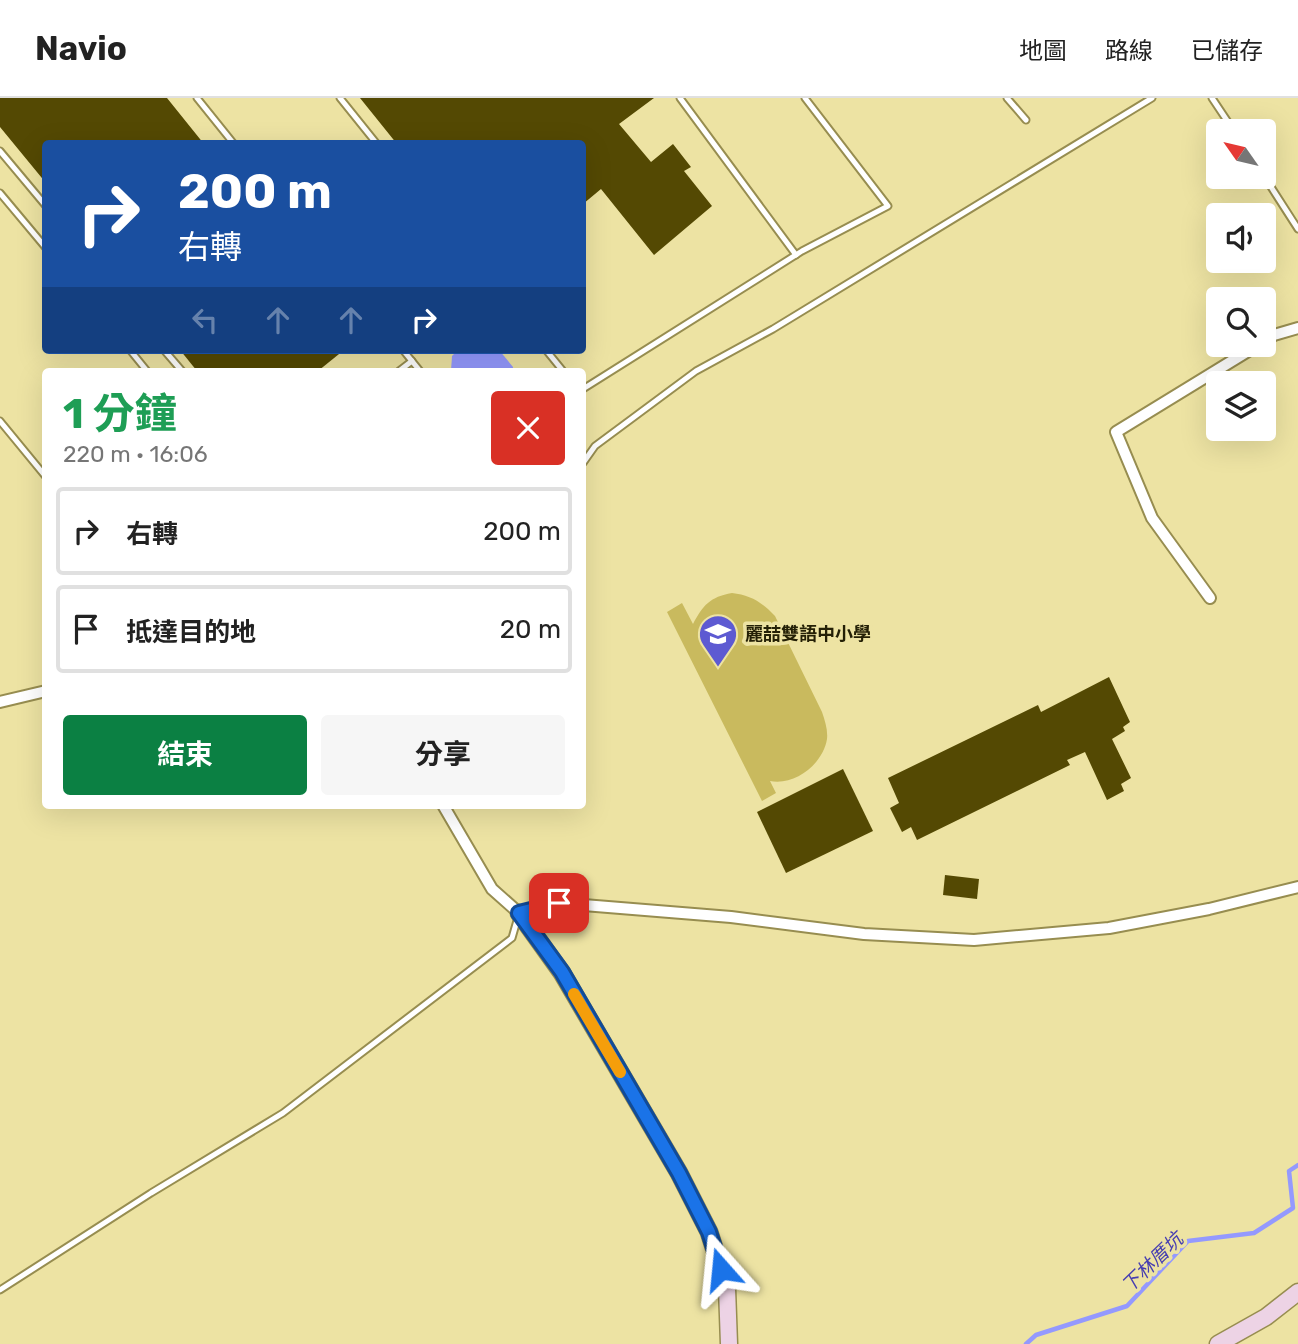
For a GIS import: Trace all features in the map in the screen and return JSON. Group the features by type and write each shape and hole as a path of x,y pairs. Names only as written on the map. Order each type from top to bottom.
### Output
{"street":[{"path":"1276,334 1298,328"},
{"path":"1210,598 1152,518 1116,432 1238,357"},
{"path":"0,702 42,692"},
{"path":"445,809 492,889 519,913 562,972 679,1173 709,1232 727,1288 729,1344"},
{"path":"519,913 559,903 731,917 864,934 974,940 1109,928 1209,909 1298,887"},
{"path":"1218,1344 1266,1317 1298,1292"}],"lane":[{"path":"197,98 231,140"},
{"path":"340,98 374,140"},
{"path":"680,98 796,255"},
{"path":"586,387 796,255 888,206 805,98"},
{"path":"1007,98 1026,121"},
{"path":"586,459 596,446 696,371 785,322 1152,98"},
{"path":"1212,98 1226,119"},
{"path":"0,151 42,201"},
{"path":"1272,189 1298,229"},
{"path":"0,193 42,243"},
{"path":"133,354 145,368"},
{"path":"167,354 179,368"},
{"path":"406,354 418,368"},
{"path":"549,354 561,368"},
{"path":"403,368 412,361"},
{"path":"0,421 42,472"},
{"path":"0,1290 151,1193 283,1113 512,938 519,913"}],"shaded area":[{"path":"732,593 755,600 775,616 822,712 827,729 824,748 814,765 789,780 770,781 776,793 762,801 667,612 682,603 693,624 708,603"}],"water":[{"path":"502,354 513,368 451,368 452,356"}],"building":[{"path":"0,98 167,98 201,140 42,140 42,178 0,127"},
{"path":"360,98 654,98 619,124 651,162 673,144 691,167 684,171 712,206 654,255 601,189 586,202 586,140 394,140"},
{"path":"183,354 339,354 322,368 195,368"},
{"path":"1109,677 1130,722 1123,727 1125,731 1112,739 1131,778 1121,784 1124,791 1107,800 1085,752 1067,760 1070,765 917,840 911,827 902,832 890,808 899,803 888,778 1038,705 1041,712"},
{"path":"843,769 873,831 786,873 757,812"},
{"path":"945,875 979,879 977,899 943,895"}],"waterway":[{"name":"下林厝坑","path":"1026,1344 1036,1335 1127,1306 1188,1241 1254,1233 1293,1208 1289,1171 1298,1165"}],"slow traffic":[{"path":"574,994 620,1072"}],"place":[{"name":"麗喆雙語中小學","path":"718,668"}],"route":[{"path":"559,903 519,913 562,972 679,1173 709,1232 721,1269"}]}
